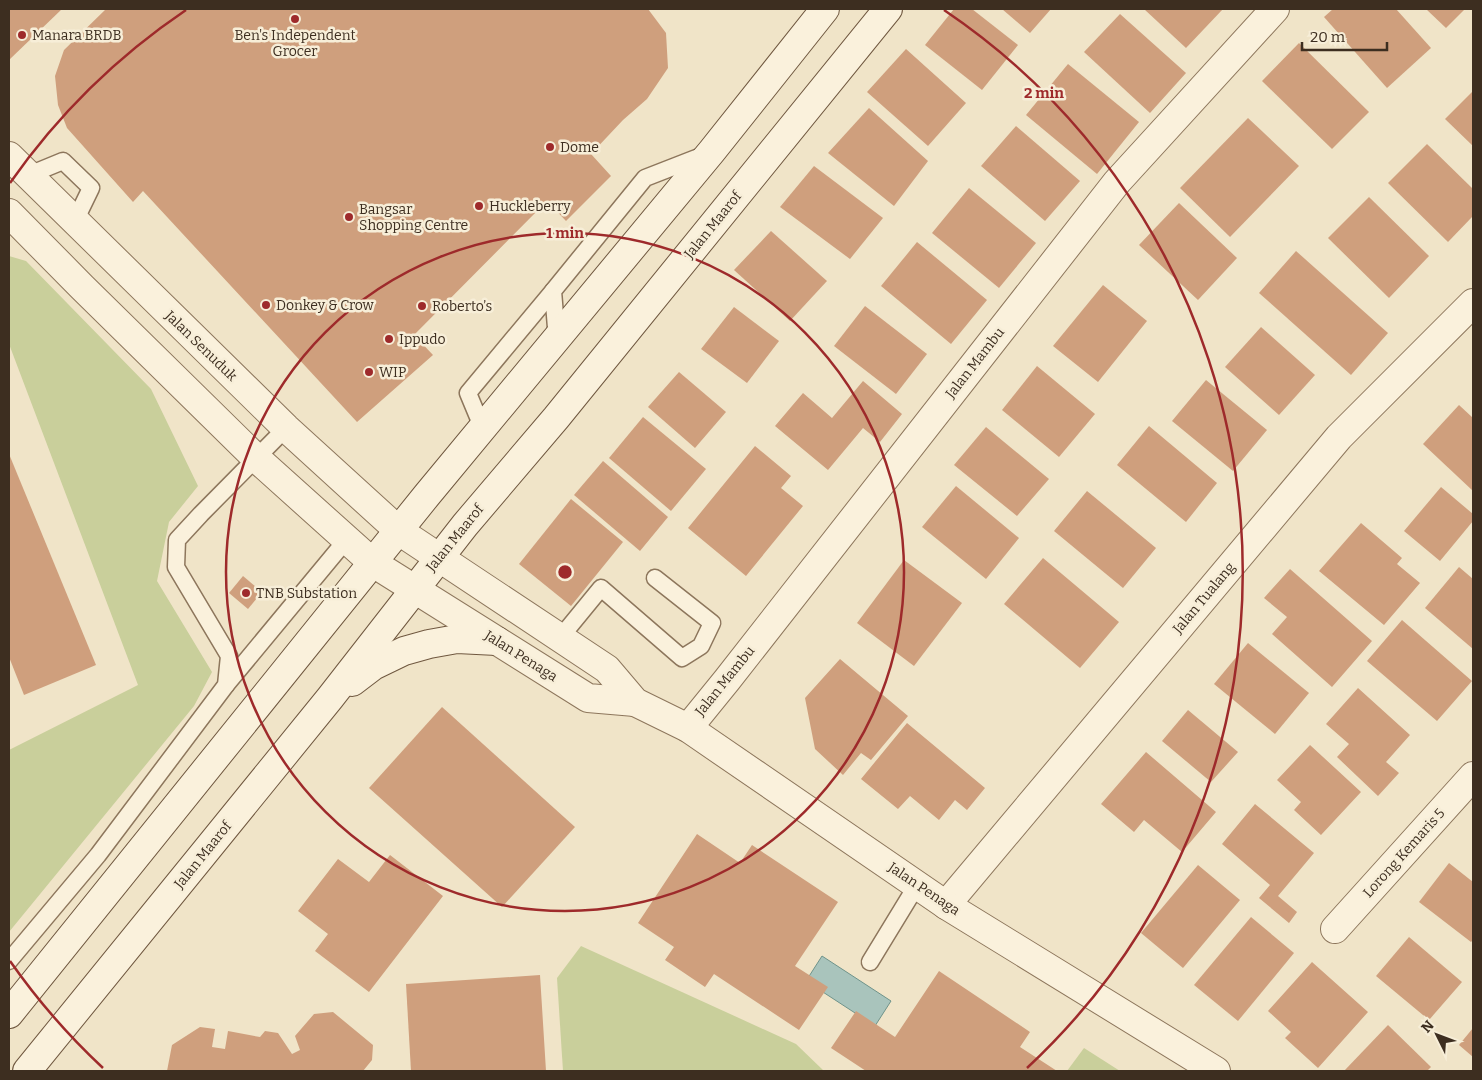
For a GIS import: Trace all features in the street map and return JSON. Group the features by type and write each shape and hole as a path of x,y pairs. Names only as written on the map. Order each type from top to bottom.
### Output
{"street":[{"path":"9,1014 399,531 712,152 825,9"},
{"name":"Jalan Maarof","path":"27,1071 330,698 439,558 700,242 888,9"},
{"name":"Jalan Mambu","path":"688,728 728,680 1117,182 1275,9"},
{"name":"Jalan Senuduk","path":"9,156 286,428 399,531 439,558"},
{"path":"9,212 82,287 256,458 373,563"},
{"path":"82,287 112,259"},
{"name":"Jalan Tualang","path":"946,905 1339,437 1473,303"},
{"name":"Jalan Penaga","path":"439,558 606,668 636,702"},
{"name":"Jalan Penaga","path":"373,563 588,698 636,702 688,728 946,905 1216,1071"},
{"path":"330,698 373,666 404,651 429,644 457,640 498,641"},
{"name":"Lorong Kemaris 5","path":"1335,930 1473,776"}],"lane":[{"path":"483,429 468,393 645,178 712,152"},
{"path":"553,291 557,340"},
{"path":"226,685 229,656 176,567 178,540 286,428"},
{"path":"9,961 98,856 226,685 347,539"},
{"path":"560,638 601,588 682,658 700,646 712,623 655,578"},
{"path":"870,962 917,885"}],"green space":[{"path":"9,256 26,261 151,389 198,486 169,522 157,581 212,672 194,706 9,932 9,750 138,685 9,344"},
{"path":"581,946 796,1044 824,1071 563,1071 557,978"},
{"path":"1084,1048 1120,1071 1067,1071"}],"water":[{"path":"822,956 891,1001 875,1026 806,981"}],"building":[{"name":"Manara BRDB","path":"9,9 62,9 9,60"},
{"name":"Bangsar Shopping Centre","path":"106,9 648,9 666,33 668,68 647,99 623,120 591,154 611,176 566,221 547,201 414,335 433,355 357,422 143,191 133,202 67,128 58,105 55,76 64,50"},
{"path":"954,9 972,9 1018,45 982,90 925,45"},
{"path":"1002,9 1051,9 1030,33"},
{"path":"1144,9 1223,9 1186,48"},
{"path":"1333,9 1396,9 1431,48 1387,88 1324,17"},
{"path":"1426,9 1465,9 1446,28"},
{"path":"1120,14 1186,73 1150,113 1084,52"},
{"path":"1299,43 1369,112 1332,149 1262,81"},
{"path":"906,49 966,103 928,146 867,92"},
{"path":"1068,64 1139,122 1097,174 1026,115"},
{"path":"1473,91 1473,146 1445,119"},
{"path":"869,108 928,161 894,206 828,153"},
{"path":"1248,118 1299,166 1230,237 1180,188"},
{"path":"1016,126 1080,181 1045,221 981,166"},
{"path":"1427,144 1473,189 1473,216 1448,242 1388,183"},
{"path":"814,166 883,218 850,259 780,207"},
{"path":"969,188 1036,243 999,288 932,233"},
{"path":"1369,197 1429,256 1389,298 1328,238"},
{"path":"1179,203 1237,258 1198,300 1139,245"},
{"path":"771,231 827,281 790,321 734,270"},
{"path":"917,242 987,300 951,344 881,286"},
{"path":"1296,251 1388,333 1351,375 1259,293"},
{"path":"1103,285 1147,321 1098,382 1053,346"},
{"path":"865,306 927,354 896,394 834,346"},
{"path":"734,307 779,341 747,383 701,349"},
{"path":"1261,327 1315,375 1279,415 1225,367"},
{"path":"1037,366 1095,414 1059,457 1002,410"},
{"path":"679,372 726,412 695,448 648,407"},
{"path":"1206,380 1267,430 1233,471 1172,421"},
{"path":"863,381 902,414 880,442 863,428 828,470 775,426 803,393 832,418"},
{"path":"1459,405 1473,418 1473,491 1423,444"},
{"path":"643,417 706,469 671,511 609,458"},
{"path":"1149,426 1217,483 1186,522 1117,465"},
{"path":"986,427 1049,479 1017,516 954,465"},
{"path":"755,446 791,476 781,488 803,506 746,576 688,528"},
{"path":"9,454 96,665 24,695 9,657"},
{"path":"603,461 668,517 640,551 574,495"},
{"path":"956,486 1019,538 986,579 922,527"},
{"path":"1441,487 1473,514 1473,521 1440,561 1404,531"},
{"path":"1087,491 1156,548 1123,588 1054,531"},
{"path":"571,499 623,542 571,606 519,564"},
{"path":"1361,523 1402,558 1397,564 1420,583 1384,625 1319,571"},
{"path":"1043,558 1119,622 1080,668 1004,604"},
{"path":"904,560 962,603 914,666 857,623"},
{"path":"1459,567 1473,579 1473,649 1425,608"},
{"path":"1290,569 1372,641 1332,687 1272,634 1287,617 1264,598"},
{"name":"TNB Substation","path":"243,576 262,592 248,609 229,593"},
{"path":"1402,620 1472,681 1437,721 1367,661"},
{"path":"1248,643 1309,693 1275,734 1214,684"},
{"path":"840,659 908,716 871,760 861,753 843,775 815,749 805,698"},
{"path":"1358,688 1410,735 1386,762 1399,773 1378,796 1337,757 1349,744 1326,724"},
{"path":"442,707 575,827 502,907 369,788"},
{"path":"1188,710 1238,752 1211,782 1162,741"},
{"path":"907,723 985,788 967,810 955,800 939,820 910,796 898,809 861,779"},
{"path":"1310,745 1361,792 1321,835 1294,810 1301,802 1277,780"},
{"path":"1146,752 1216,812 1182,852 1144,820 1134,832 1101,804"},
{"path":"1255,804 1314,853 1278,896 1297,912 1289,923 1259,898 1270,885 1222,844"},
{"path":"697,834 740,863 752,845 838,902 795,966 828,987 799,1030 714,974 705,987 665,960 674,947 638,923"},
{"path":"390,855 443,896 369,992 315,951 328,934 298,911 338,859 369,882"},
{"path":"1449,863 1473,882 1473,940 1471,942 1419,902"},
{"path":"1198,865 1240,900 1183,968 1141,933"},
{"path":"1251,917 1294,953 1238,1021 1194,985"},
{"path":"1409,937 1462,982 1429,1020 1376,976"},
{"path":"1312,962 1368,1012 1318,1068 1285,1038 1291,1032 1268,1011"},
{"path":"939,971 1030,1032 1020,1047 1057,1071 866,1071 831,1048 856,1011 895,1037"},
{"path":"540,975 546,1071 411,1071 406,984"},
{"path":"333,1012 373,1045 372,1060 363,1071 167,1071 172,1045 200,1027 215,1029 212,1047 225,1049 228,1031 260,1037 265,1031 278,1033 292,1054 300,1050 295,1036 314,1014"},
{"path":"1388,1025 1431,1067 1427,1071 1344,1071"},
{"path":"1473,1028 1473,1057 1459,1045"}],"place":[{"name":"Ben's Independent Grocer","path":"295,19"},
{"name":"Manara BRDB","path":"22,35"},
{"name":"Dome","path":"550,147"},
{"name":"Huckleberry","path":"479,206"},
{"name":"Bangsar Shopping Centre","path":"349,217"},
{"name":"Donkey & Crow","path":"266,305"},
{"name":"Roberto’s","path":"422,306"},
{"name":"Ippudo","path":"389,339"},
{"name":"WIP","path":"369,372"},
{"name":"TNB Substation","path":"246,593"}]}
